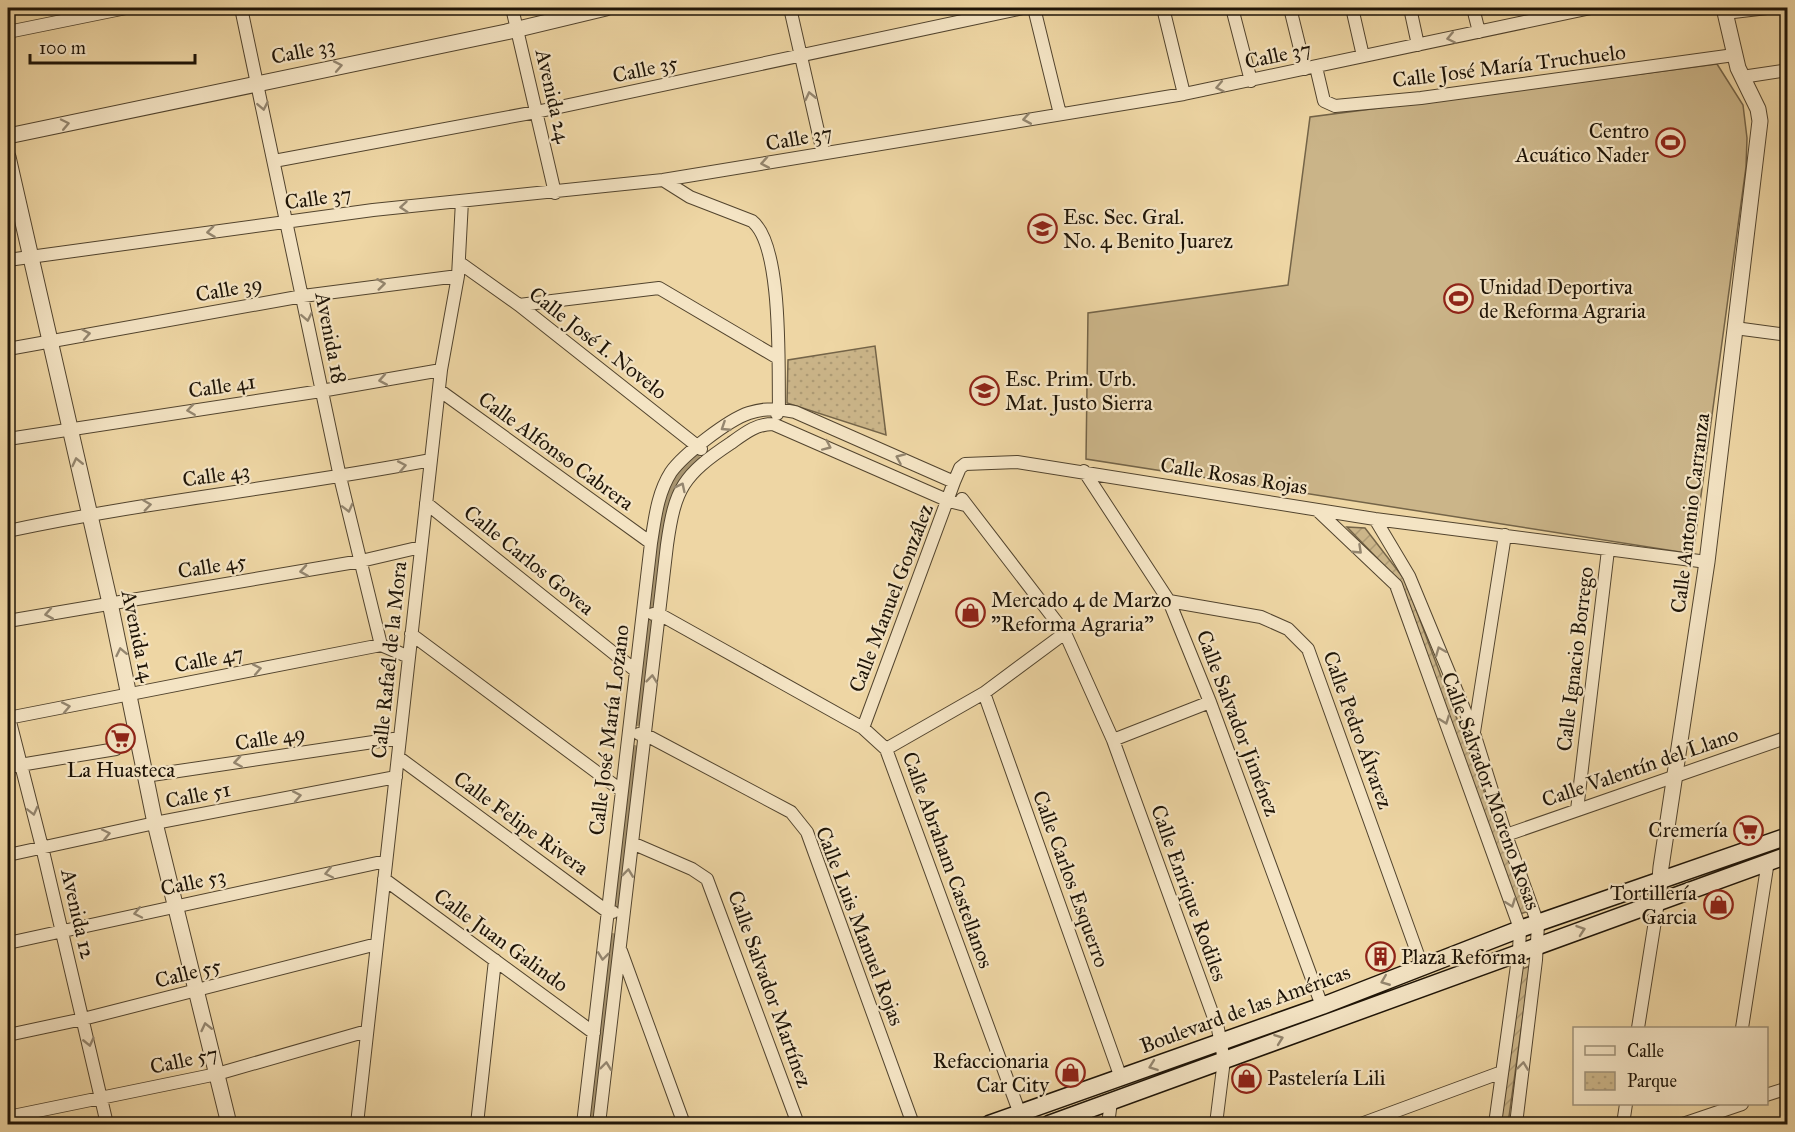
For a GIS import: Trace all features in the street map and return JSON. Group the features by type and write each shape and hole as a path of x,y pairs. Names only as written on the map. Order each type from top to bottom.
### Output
{"main road":[{"name":"Boulevard de las Américas","path":"989,1125 1322,1006 1520,930 1788,836"},
{"name":"Boulevard de las Américas","path":"1049,1125 1519,951 1788,855"}],"street":[{"path":"8,32 126,8"},
{"name":"Avenida 18","path":"241,8 259,82 321,391 381,645"},
{"name":"Avenida 24","path":"512,8 555,193"},
{"name":"Calle 33","path":"8,136 495,34 606,8"},
{"path":"790,8 823,153"},
{"name":"Calle 35","path":"274,161 536,112 1023,8"},
{"path":"1034,8 1060,114"},
{"path":"1163,8 1184,94"},
{"path":"1232,8 1251,81"},
{"path":"1290,8 1311,68"},
{"path":"1352,8 1363,56"},
{"path":"1410,8 1418,45"},
{"path":"1473,8 1479,32"},
{"name":"Calle 37","path":"8,260 30,255 373,210 555,193 663,180 1184,94 1479,32 1537,13 1591,8"},
{"path":"1725,10 1767,8"},
{"name":"Calle Antonio Carranza","path":"1638,1027 1707,562 1760,121 1758,109 1734,55 1725,10"},
{"name":"Calle José María Truchuelo","path":"1311,68 1324,101 1335,106 1421,98 1734,55"},
{"path":"1742,77 1788,70"},
{"name":"Avenida 14","path":"8,157 110,603 155,823 229,1125"},
{"path":"663,180 690,197 752,221 760,227 765,237 774,278 778,358 779,408 773,424 949,501 965,505"},
{"name":"Calle Rafaél de la Mora","path":"357,1125 441,370 459,270 462,201"},
{"name":"Calle 39","path":"8,349 459,270"},
{"name":"Calle José I. Novelo","path":"459,270 519,305 710,456"},
{"path":"519,305 659,288 778,358"},
{"path":"1735,328 1788,335"},
{"name":"Calle 41","path":"8,439 321,391 441,370"},
{"name":"Calle Alfonso Cabrera","path":"439,390 651,543"},
{"path":"779,408 795,412 954,482"},
{"name":"Calle José María Lozano","path":"599,1125 646,735 651,614 651,543 657,501 671,472 696,446 746,414 779,408"},
{"name":"Calle José María Lozano","path":"583,1125 636,671 651,614 672,506 687,477 710,456 753,428 773,424"},
{"name":"Calle 43","path":"8,531 89,513 340,477 431,460"},
{"name":"Calle Rosas Rojas","path":"954,482 960,468 965,464 1017,462 1375,519 1505,534 1707,562"},
{"name":"Calle Salvador Jiménez","path":"1084,471 1169,601 1210,702 1322,1006"},
{"name":"Calle Manuel González","path":"863,728 949,501 954,482"},
{"name":"Calle Enrique Rodiles","path":"954,482 965,505 1065,633 1113,740 1222,1042 1224,1060 1216,1125"},
{"name":"Calle Carlos Govea","path":"426,503 636,671"},
{"name":"Calle Salvador Moreno Rosas","path":"1316,509 1396,585 1520,930 1495,1125"},
{"name":"Calle Salvador Moreno Rosas","path":"1375,519 1409,576 1474,733 1506,835 1538,924 1516,1125"},
{"path":"1474,733 1505,534"},
{"name":"Calle 45","path":"8,621 361,561 421,547"},
{"name":"Calle Ignacio Borrego","path":"1577,810 1608,550"},
{"name":"Calle Pedro Álvarez","path":"1169,601 1261,618 1288,629 1308,649 1422,966"},
{"name":"Calle Abraham Castellanos","path":"651,614 863,728 886,749 1020,1114"},
{"path":"886,749 984,693 1065,633"},
{"path":"411,634 622,790"},
{"path":"381,645 409,657"},
{"name":"Calle 47","path":"8,716 381,645"},
{"name":"Calle Carlos Esquerro","path":"984,693 1121,1078"},
{"path":"1113,740 1210,702"},
{"name":"Avenida 12","path":"8,716 42,847 107,1125"},
{"name":"Calle Luis Manuel Rojas","path":"629,734 646,735 791,813 807,832 914,1125"},
{"name":"Calle Valentín del Llano","path":"1506,835 1788,737"},
{"name":"Calle 49","path":"145,776 400,738"},
{"path":"8,767 116,749"},
{"name":"Calle Felipe Rivera","path":"398,757 608,912 623,914"},
{"name":"Calle 51","path":"8,855 155,823 396,777"},
{"name":"Calle Salvador Martínez","path":"632,843 692,869 707,879 798,1125"},
{"name":"Calle 53","path":"8,943 386,861"},
{"path":"1742,1027 1768,861"},
{"name":"Calle Juan Galindo","path":"384,879 594,1033"},
{"name":"Calle 55","path":"8,1035 198,991 377,944"},
{"path":"620,949 684,1125"},
{"path":"477,1125 495,960"},
{"name":"Calle 57","path":"8,1117 217,1074 367,1031"},
{"path":"1361,1125 1502,1072"},
{"path":"1768,1095 1788,1088"},
{"path":"1108,1125 1111,1102"},
{"path":"1623,1125 1626,1105"},
{"path":"1683,1125 1736,1105"}],"green space":[{"name":"Unidad Deportiva de Reforma Agraria","path":"1717,64 1743,105 1747,138 1746,167 1693,554 1086,459 1088,313 1288,285 1310,117"},
{"path":"875,346 886,435 787,403 788,360"},
{"path":"1347,527 1365,528 1405,580 1529,911 1520,914 1401,583"},
{"path":"1530,966 1508,1124 1498,1124 1519,970"}],"waterway":[{"path":"637,720 662,511 672,488 695,460"},
{"path":"615,906 634,751"},
{"path":"591,1124 612,939"}],"place":[{"name":"Centro Acuático Nader","path":"1670,143"},
{"name":"Esc. Sec. Gral. No. 4 Benito Juarez","path":"1042,229"},
{"name":"Unidad Deportiva de Reforma Agraria","path":"1458,299"},
{"name":"Esc. Prim. Urb. Mat. Justo Sierra","path":"984,391"},
{"name":"Mercado 4 de Marzo \"Reforma Agraria\"","path":"970,612"},
{"name":"La Huasteca","path":"121,739"},
{"name":"Cremería","path":"1749,830"},
{"name":"Tortillería Garcia","path":"1718,905"},
{"name":"Plaza Reforma","path":"1380,957"},
{"name":"Refaccionaria Car City","path":"1070,1073"},
{"name":"Pastelería Lili","path":"1246,1078"}]}
